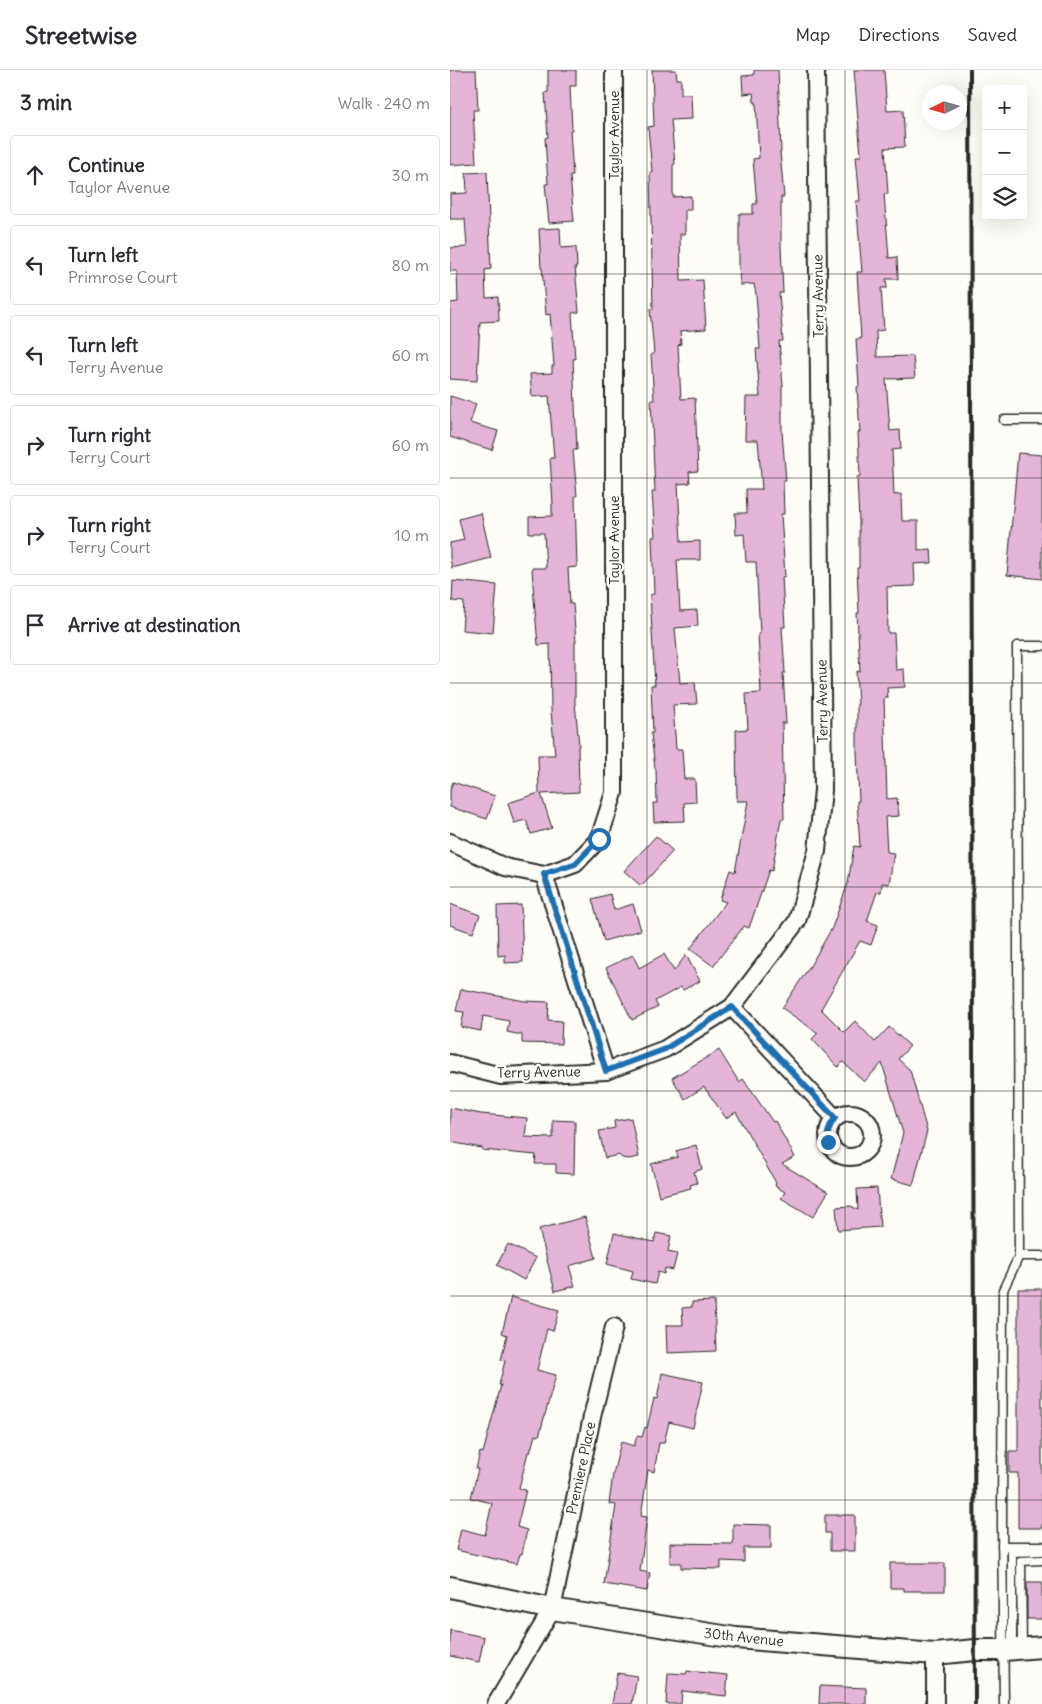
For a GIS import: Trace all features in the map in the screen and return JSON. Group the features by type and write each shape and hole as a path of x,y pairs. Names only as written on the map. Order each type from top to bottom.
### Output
{"street":[{"name":"Taylor Avenue","path":"450,842 506,867 544,874 575,864 599,839 614,793 614,70"},
{"name":"Terry Avenue","path":"450,1063 501,1076 606,1071 665,1049 732,1007 797,921 817,851 823,790 816,70"},
{"path":"544,874 606,1071"},
{"path":"732,1007 835,1118"},
{"name":"Premiere Place","path":"496,1704 552,1609 592,1417 614,1327"},
{"name":"30th Avenue","path":"450,1587 552,1609 736,1638 935,1654 1042,1647"},
{"path":"934,1704 935,1654"}],"lane":[{"path":"1004,420 1042,420"},
{"path":"1013,1649 1002,1546 1003,1290 1019,1256 1017,646 1042,646"},
{"path":"1019,1256 1042,1256"},
{"path":"1002,1546 1042,1546"},
{"path":"1013,1649 1012,1552 1042,1551"},
{"path":"1004,1704 1013,1649 1021,1561 1042,1560"}],"building":[{"path":"450,70 476,70 478,110 473,110 476,163 450,165"},
{"path":"548,70 576,70 576,86 570,86 573,176 570,176 574,221 549,223 545,184 548,184 545,138 548,137 545,93 548,92"},
{"path":"652,70 676,70 677,79 681,79 681,94 691,94 692,119 671,120 675,164 673,165 673,197 691,196 691,210 685,210 685,234 680,234 681,281 703,280 706,329 680,331 681,344 678,345 681,399 695,398 698,471 689,472 690,483 678,484 681,542 700,541 700,560 677,560 680,611 697,610 698,626 675,628 680,683 695,682 697,704 673,705 676,749 682,749 684,779 695,779 696,802 684,803 685,821 654,822 653,803 657,803 656,769 651,733 653,733 651,685 655,685 650,595 654,594 652,537 655,537 652,492 655,492 651,400 654,400 651,354 654,354 650,309 653,309 650,172 652,172 648,127 654,126"},
{"path":"754,70 778,70 780,152 784,197 781,197 783,293 779,293 783,341 779,341 783,386 782,432 786,481 783,481 784,514 781,514 785,576 782,577 785,627 782,627 785,673 783,673 786,723 782,723 784,819 781,819 772,871 769,870 749,928 744,926 713,966 690,949 726,902 720,900 730,870 735,872 748,801 737,801 736,730 748,729 746,694 761,693 756,562 746,562 744,534 736,535 735,513 747,513 746,489 762,489 758,440 745,440 746,397 760,397 756,349 760,349 756,294 754,284 740,285 739,266 739,214 753,214 753,204 757,204 753,159 759,158 756,102 754,102 753,93 743,94 742,76 754,75"},
{"path":"854,70 884,70 887,111 903,110 905,147 885,148 888,194 884,194 889,258 897,257 898,279 886,279 887,288 881,288 884,330 876,331 877,357 913,356 915,378 886,379 890,431 900,430 901,449 892,450 894,495 901,494 902,521 918,521 918,550 931,549 932,563 914,564 915,586 887,587 888,633 894,633 896,670 904,669 905,687 887,688 888,698 884,698 887,799 897,798 899,816 885,817 887,852 894,853 889,884 882,883 881,892 877,892 867,921 878,925 871,945 860,941 821,1009 844,1032 855,1021 875,1042 889,1027 910,1046 898,1059 910,1070 927,1131 913,1185 891,1179 903,1133 882,1063 864,1082 843,1062 838,1067 812,1039 818,1033 782,1008 832,928 848,883 854,846 860,847 857,801 859,801 856,672 860,671 857,613 859,613 857,568 859,568 859,521 857,477 860,476 858,432 860,432 856,339 861,339 857,272 862,272 856,201 860,201 856,156 861,156"},
{"path":"487,172 491,269 485,270 486,298 498,297 499,321 480,322 477,381 450,379 450,303 458,302 457,271 450,271 450,248 467,247 465,219 450,219 450,194 467,193 466,173"},
{"path":"560,228 561,248 576,247 577,267 575,267 579,312 572,313 577,450 573,450 577,496 575,496 577,567 568,568 570,604 573,604 576,642 575,702 579,746 579,792 541,794 552,828 531,834 526,820 514,823 508,803 539,793 538,755 555,755 551,711 550,644 538,645 532,568 546,568 544,533 529,533 529,517 552,516 550,458 554,458 549,396 532,397 530,374 552,373 552,366 554,366 550,314 546,315 539,229"},
{"path":"450,396 476,404 470,423 498,431 492,450 450,437"},
{"path":"1018,453 1042,455 1042,579 1007,575"},
{"path":"481,513 491,558 452,568 450,543 464,540 459,519"},
{"path":"453,581 497,585 493,633 462,630 464,602 452,601"},
{"path":"453,782 495,796 487,819 450,807 450,790"},
{"path":"656,836 673,851 641,886 624,871"},
{"path":"610,894 614,910 633,904 641,930 604,941 592,899"},
{"path":"450,904 480,915 473,933 450,925"},
{"path":"521,905 523,962 505,963 505,955 498,956 497,906"},
{"path":"664,954 674,971 686,955 700,981 683,990 681,987 655,1001 658,1007 632,1020 606,968 633,955 639,968"},
{"path":"461,989 525,1001 549,1002 548,1020 562,1021 561,1044 522,1043 522,1035 507,1032 509,1021 483,1016 481,1031 461,1027 464,1012 456,1011"},
{"path":"719,1050 739,1082 743,1079 773,1122 775,1121 795,1157 782,1164 828,1192 813,1217 781,1198 785,1192 775,1186 776,1183 736,1112 726,1118 704,1087 685,1099 672,1078"},
{"path":"450,1108 481,1114 527,1118 525,1137 553,1138 553,1120 575,1121 574,1174 556,1173 556,1164 535,1164 536,1155 482,1150 482,1148 450,1142"},
{"path":"631,1118 639,1157 629,1159 622,1158 619,1155 605,1158 599,1131 615,1128 614,1121"},
{"path":"696,1145 702,1169 694,1172 697,1183 690,1185 691,1188 659,1196 651,1164 678,1157 676,1151"},
{"path":"877,1188 880,1227 838,1230 836,1207 851,1206 858,1210 857,1189"},
{"path":"585,1217 596,1258 569,1266 575,1286 555,1291 539,1229"},
{"path":"614,1233 654,1242 656,1233 671,1236 668,1252 677,1254 673,1270 665,1268 664,1274 658,1272 655,1284 631,1279 633,1271 607,1264"},
{"path":"508,1244 536,1258 524,1280 497,1265"},
{"path":"1018,1289 1042,1289 1042,1528 1018,1528 1018,1473 1009,1473 1009,1451 1018,1451"},
{"path":"511,1297 559,1310 553,1331 547,1329 537,1370 556,1375 539,1436 535,1435 530,1453 528,1452 519,1488 526,1490 517,1527 527,1530 522,1554 520,1554 517,1564 456,1550 461,1529 485,1535 492,1503 471,1498 480,1452 483,1453 501,1385 499,1385 505,1361 501,1360 507,1335 502,1333"},
{"path":"714,1301 716,1351 667,1353 666,1325 683,1325 682,1308 692,1307 692,1302"},
{"path":"662,1373 703,1382 693,1428 669,1422 664,1443 659,1443 654,1472 648,1470 641,1516 647,1517 640,1571 650,1573 647,1591 604,1584 616,1505 609,1504 613,1474 621,1442 634,1446 637,1436 642,1437 645,1427 647,1428 654,1398 657,1399"},
{"path":"825,1515 855,1515 855,1551 830,1551 830,1533 825,1533"},
{"path":"733,1524 771,1525 771,1548 744,1548 744,1562 721,1561 721,1569 681,1568 681,1563 670,1563 670,1543 733,1544"},
{"path":"890,1563 945,1563 945,1591 904,1591 904,1588 890,1588"},
{"path":"1027,1582 1042,1582 1042,1619 1027,1619"},
{"path":"450,1630 484,1637 479,1662 450,1656"},
{"path":"687,1671 728,1675 726,1696 682,1691 681,1704 666,1704 668,1673 686,1674"},
{"path":"617,1673 637,1676 632,1704 612,1704"},
{"path":"820,1686 866,1688 866,1704 819,1704"}],"railway":[{"path":"970,70 975,1704"}],"route":[{"path":"599,839 575,864 544,874 606,1071 665,1049 732,1007 835,1118 829,1125 828,1142"}]}
